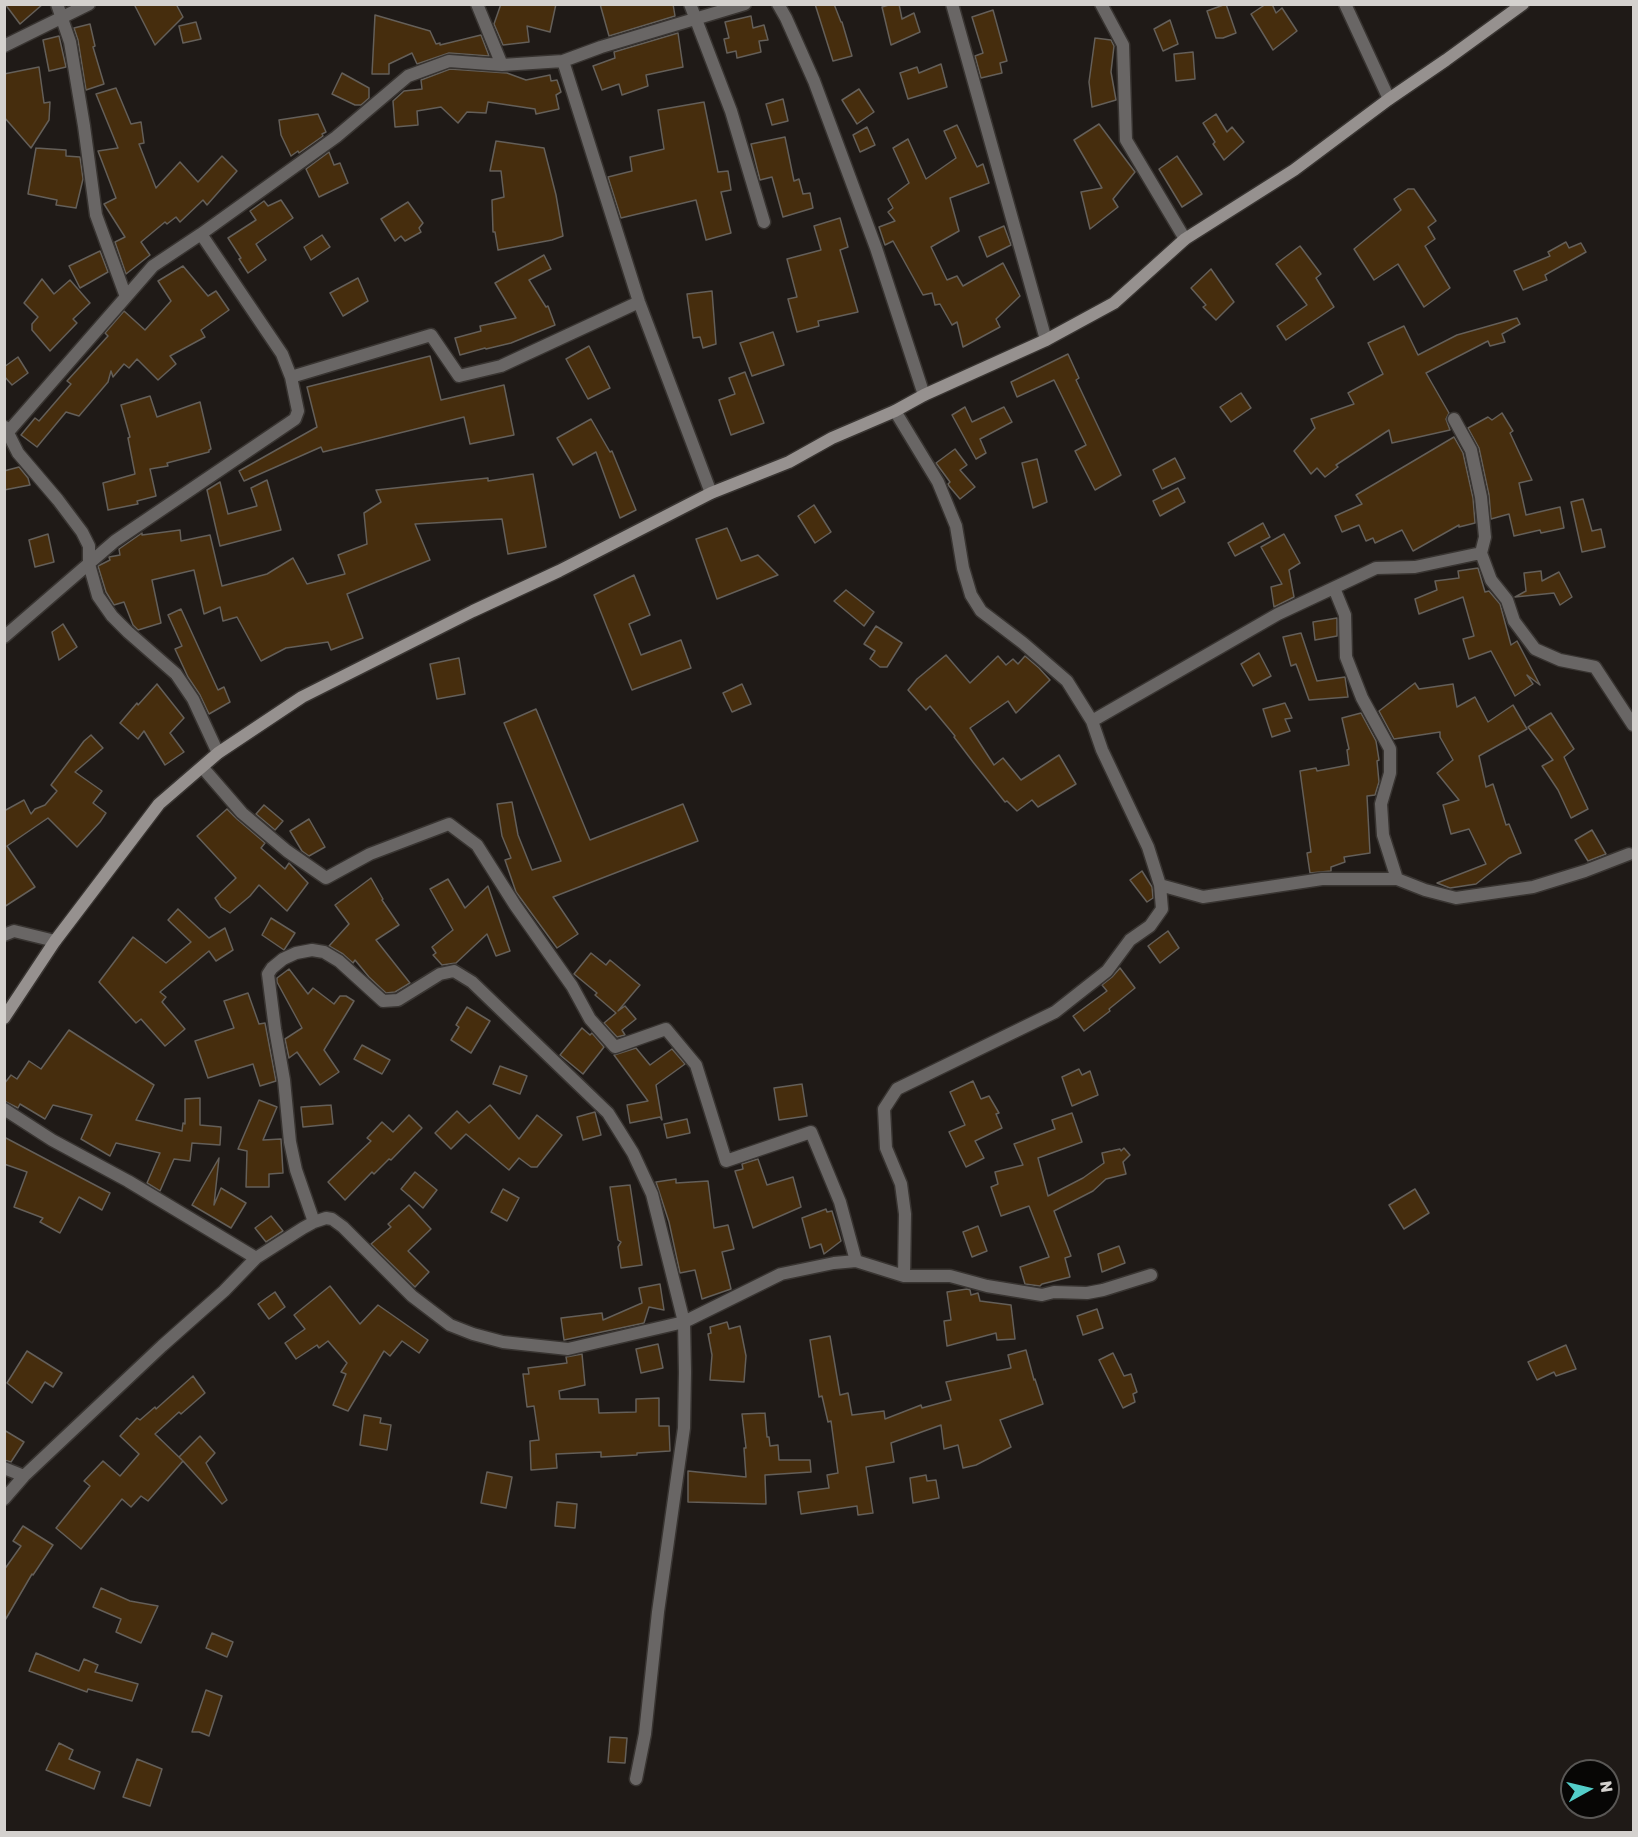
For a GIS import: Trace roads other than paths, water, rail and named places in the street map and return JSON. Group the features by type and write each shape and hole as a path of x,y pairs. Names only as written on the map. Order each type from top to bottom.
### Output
{"main road":[{"path":"4,1018 55,941 159,804 218,753 302,697 473,611 559,571 711,493 789,462 832,438 1046,340 1114,303 1185,239 1294,170 1522,4"}],"street":[{"path":"57,4 70,42 96,215 126,297"},
{"path":"4,46 89,4"},
{"path":"477,4 502,65"},
{"path":"690,4 731,111 764,222"},
{"path":"218,753 193,699 176,674 112,616 98,596 89,564 89,546 82,532 18,453 6,429 153,266 336,137 408,76 449,61 502,65 563,61 601,47 745,4"},
{"path":"778,4 814,81 876,248 924,395"},
{"path":"952,4 1046,340"},
{"path":"1101,4 1123,45 1126,140 1185,239"},
{"path":"1345,4 1389,99"},
{"path":"563,61 639,302 711,493"},
{"path":"4,637 124,535 295,419 298,411 291,377 282,354 201,234"},
{"path":"291,377 431,335 459,376 501,366 639,302"},
{"path":"895,411 938,482 956,526 963,568 971,595 981,611 1067,681 1092,721 1102,750 1148,847 1160,885 1161,909 1150,926 1130,940 1107,971 1054,1012 897,1089 884,1109 886,1148 901,1184 905,1214 904,1276"},
{"path":"1454,419 1471,450 1479,488 1485,537 1481,553 1491,580 1507,600 1514,621 1535,649 1560,660 1595,667 1633,725"},
{"path":"4,455 18,453"},
{"path":"1092,721 1278,614 1377,568 1415,567 1481,553"},
{"path":"1334,588 1345,615 1346,657 1362,698 1390,749 1390,773 1381,804 1383,835 1397,879"},
{"path":"203,768 242,813 287,851 326,878 370,854 448,824 477,845 515,905 572,986 590,1019 615,1047 666,1029 696,1065 726,1161 811,1132 840,1202 856,1261"},
{"path":"1160,885 1203,897 1322,879 1397,879 1425,890 1456,898 1533,887 1629,854"},
{"path":"4,935 14,931 55,941"},
{"path":"314,1222 296,1170 290,1142 284,1080 268,974 283,959 296,953 312,950 324,952 339,962 383,1001 390,1002 398,1000 440,974 454,971 472,982 608,1113 633,1153 652,1194 684,1322 684,1428 658,1612 645,1734 636,1779"},
{"path":"4,1109 52,1140 129,1181 256,1258"},
{"path":"4,1499 24,1476 162,1346 224,1292 256,1258 314,1222 332,1219 343,1227 412,1296 450,1325 503,1342 568,1349 684,1322 781,1274 834,1263 856,1261 904,1276 950,1276 987,1286 1042,1295 1054,1292 1095,1292 1151,1275"},
{"path":"4,1468 24,1476"}]}
